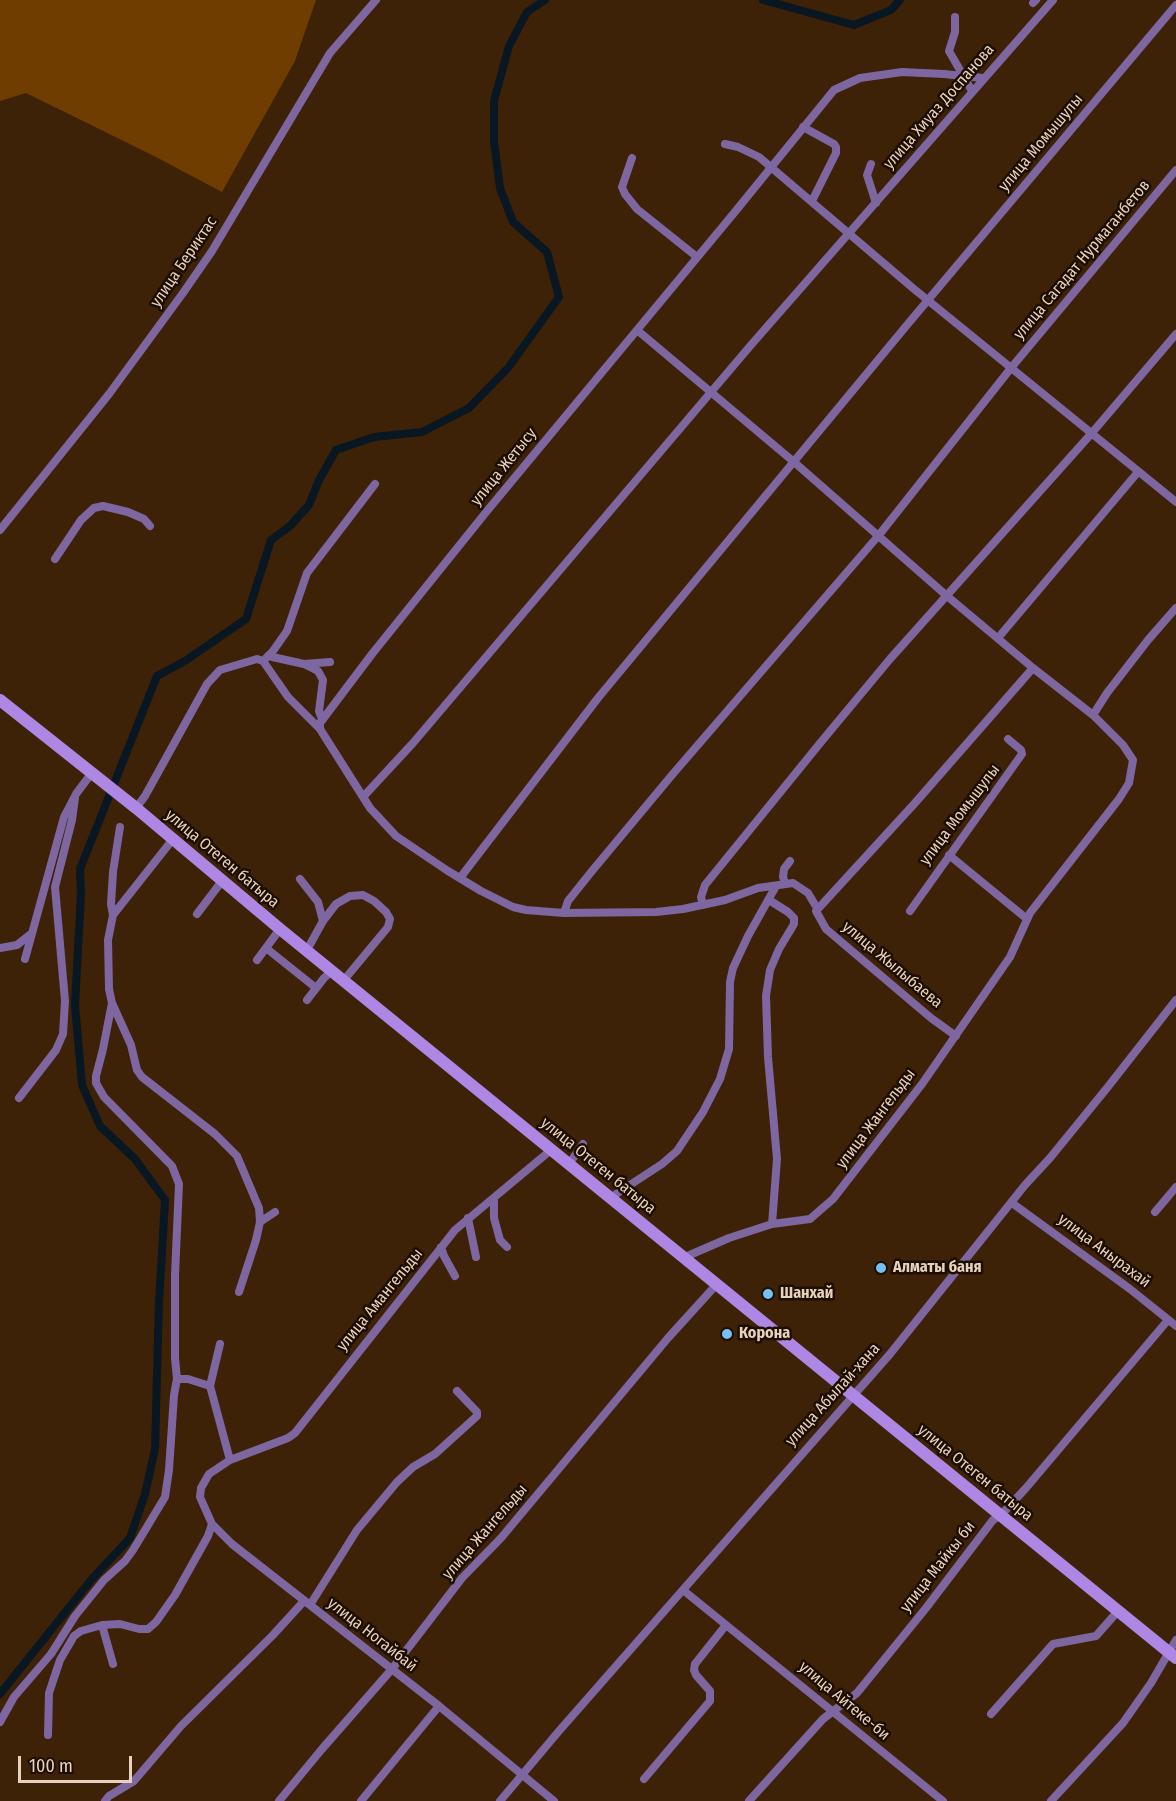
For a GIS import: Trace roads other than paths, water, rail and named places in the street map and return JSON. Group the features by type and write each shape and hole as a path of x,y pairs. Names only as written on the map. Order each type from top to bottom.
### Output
{"main road":[{"name":"улица Отеген батыра","path":"0,700 136,808 280,929 1172,1654"}],"street":[{"name":"улица Бериктас","path":"0,530 109,394 183,293 212,251 330,53 376,0"},
{"name":"улица Хиуаз Доспанова","path":"363,797 413,743 711,392 1053,0"},
{"name":"улица Момышулы","path":"460,878 598,698 1176,5"},
{"path":"955,17 955,32 950,51 972,91"},
{"name":"улица Жетысу","path":"320,729 322,719 487,511 834,90 860,78 902,72 983,78"},
{"path":"803,127 836,147 836,153 812,201"},
{"path":"725,144 748,151 772,167 928,300 1176,501"},
{"path":"632,158 622,187 625,194 637,209 697,257"},
{"path":"871,164 867,175 876,203"},
{"name":"улица Сагадат Нурмаганбетов","path":"564,913 568,901 592,871 879,536 1011,368 1176,170"},
{"name":"улица Жангельды","path":"637,330 794,462 947,596 1093,715 1130,753 1133,760 1130,783 1027,919 1010,957 956,1035 886,1132 833,1198 810,1219 772,1224 729,1238 685,1257"},
{"path":"703,904 701,897 705,885 821,742 890,659 1091,434 1176,334"},
{"path":"998,638 1138,472"},
{"path":"266,658 287,631 307,573 375,484"},
{"path":"55,559 81,520 94,508 103,507 128,512 144,519 150,526"},
{"path":"1093,715 1096,707 1134,657 1176,608"},
{"path":"136,808 146,796 213,675 257,658 304,664 330,662"},
{"path":"266,658 288,697 320,729 363,797 396,836 497,900 526,910 564,913 656,912 725,900 758,888 781,885"},
{"path":"304,664 318,671 323,680 320,711 322,719"},
{"path":"819,907 915,803 1033,668"},
{"name":"улица Момышулы","path":"910,911 1022,754 1021,750 1008,739"},
{"path":"25,959 64,817 91,774"},
{"path":"19,1098 56,1050 63,1034 65,1001 55,887 72,820 75,798"},
{"path":"120,827 113,872 111,904 113,915 107,949 112,1003 131,1045 137,1070 142,1077 233,1150 259,1208 260,1222 256,1240 239,1292"},
{"path":"113,915 173,839"},
{"path":"949,855 1027,919"},
{"path":"610,1198 662,1164 677,1151 703,1112 720,1079 728,1055 730,982 733,968 748,936 769,900 781,885 784,869 790,861"},
{"path":"300,879 318,902 323,921"},
{"path":"197,914 222,880"},
{"name":"улица Жылыбаева","path":"781,885 794,883 801,888 819,907 826,929 931,1018 956,1035"},
{"path":"307,950 323,921 336,904 350,896 363,896 380,906 390,920 388,927 344,980"},
{"path":"769,900 788,912 794,918 795,924 779,949 770,970 766,996 768,1057 777,1159 772,1224"},
{"path":"257,960 280,929"},
{"path":"0,948 17,945 31,934"},
{"path":"266,948 316,988"},
{"path":"307,1000 332,971"},
{"name":"улица Абылай-хана","path":"500,1801 890,1354 1176,1000"},
{"path":"0,1722 26,1681 51,1654 89,1598 104,1580 125,1562 165,1497 177,1379 175,1275 179,1184 172,1166 104,1097 96,1083 112,1003"},
{"path":"569,1164 583,1144"},
{"name":"улица Амангельды","path":"212,1524 200,1497 201,1488 209,1474 230,1460 288,1438 295,1433 441,1247 468,1218 551,1150"},
{"path":"1155,1212 1176,1187"},
{"path":"494,1197 494,1218 500,1240 507,1247"},
{"name":"улица Анырахай","path":"1012,1203 1130,1289 1172,1323"},
{"path":"260,1222 275,1212"},
{"path":"468,1218 476,1257"},
{"path":"441,1247 455,1276"},
{"name":"улица Жангельды","path":"279,1801 392,1669 462,1578 501,1539 661,1346 717,1284"},
{"name":"улица Майкы би","path":"749,1801 824,1719 856,1693 926,1608 993,1520 1001,1515 1172,1323"},
{"path":"220,1344 210,1386 230,1460"},
{"path":"177,1379 188,1379 210,1386"},
{"name":"улица Ногайбай","path":"105,1801 139,1775 181,1726 307,1603 357,1530 412,1467 435,1454 477,1416 477,1412 457,1391"},
{"path":"48,1735 49,1693 60,1660 74,1636 81,1631 102,1625 120,1624 148,1629 156,1622 175,1595 203,1546 212,1524 232,1544 307,1603"},
{"name":"улица Айтеке-би","path":"683,1590 943,1801"},
{"name":"улица Ногайбай","path":"307,1603 439,1706 554,1801"},
{"path":"991,1714 1049,1649 1058,1642 1096,1636 1119,1611"},
{"path":"644,1779 710,1701 710,1690 696,1675 695,1664 726,1624"},
{"path":"102,1625 113,1664"},
{"path":"1051,1801 1123,1724 1172,1654 1176,1640"},
{"path":"51,1654 60,1660"},
{"path":"361,1801 439,1706"}],"waterway":[{"path":"0,1694 91,1580 130,1538 145,1494 155,1449 159,1302 165,1200 135,1159 100,1126 82,1085 75,1005 81,894 80,869 157,676 185,661 246,619 271,540 290,526 309,505 319,480 336,450 374,437 422,432 469,408 508,368 559,297 547,252 513,222 500,188 494,142 494,101 509,46 527,12 545,0"},
{"path":"763,0 854,25 891,10 900,0"}],"place":[{"name":"Алматы баня","path":"881,1268"},
{"name":"Шанхай","path":"768,1294"},
{"name":"Корона","path":"727,1334"}]}
